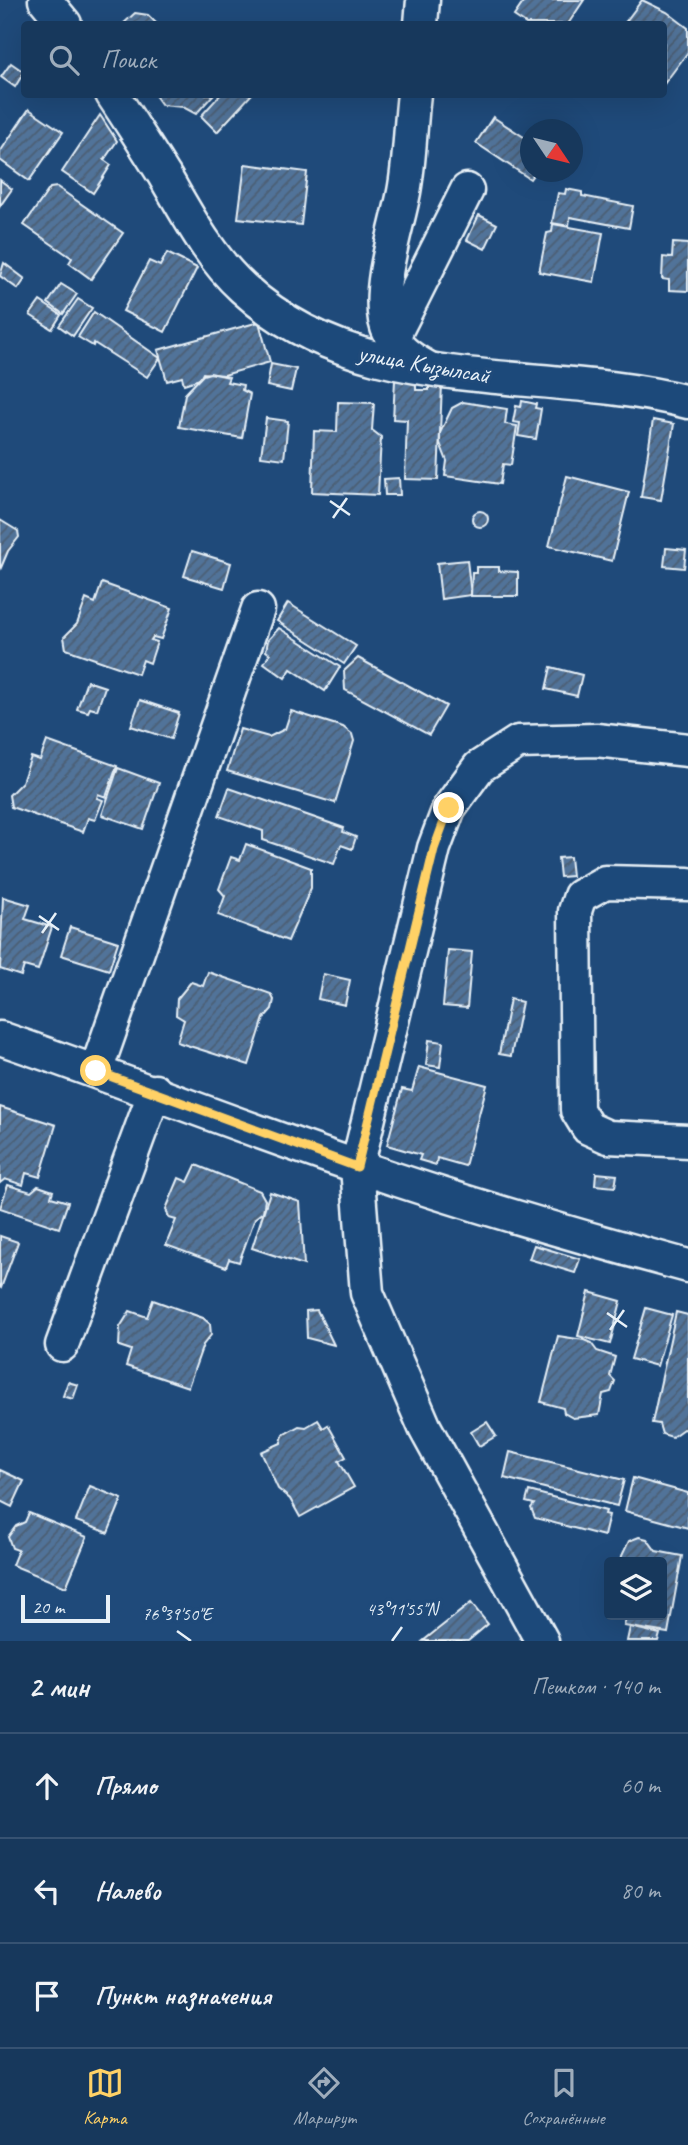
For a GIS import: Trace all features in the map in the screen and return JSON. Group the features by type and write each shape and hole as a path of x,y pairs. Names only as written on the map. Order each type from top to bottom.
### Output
{"street":[{"path":"45,0 62,21"},
{"path":"421,21 424,0"},
{"name":"улица Кызылсай","path":"114,98 200,236 242,288 299,331 353,354 428,368 688,402"},
{"path":"414,98 405,189 387,276 385,318 392,340 405,356 428,368"},
{"path":"392,340 467,190"},
{"path":"96,1071 258,608"},
{"path":"542,1641 425,1428 368,1293 357,1167 434,849 449,808 479,767 518,743 596,740 688,750"},
{"path":"688,884 605,882 591,887 580,896 575,911 574,997 577,1110 589,1128 608,1137 688,1141"},
{"path":"0,1038 155,1091 357,1167 530,1223 688,1266"},
{"path":"62,1345 155,1091"}],"building":[{"path":"525,0 584,0 570,21 522,21 514,16"},
{"path":"642,0 667,12 688,28 688,52 667,80 667,21 626,21"},
{"path":"135,13 148,15 154,21 126,21"},
{"path":"11,63 21,70 21,77 15,87 1,77"},
{"path":"157,98 210,98 196,114 183,107 162,105"},
{"path":"217,98 248,98 217,132 201,116"},
{"path":"29,109 63,132 29,181 0,160 0,152"},
{"path":"100,115 117,141 104,160 111,165 93,193 62,172"},
{"path":"493,117 520,135 520,172 476,143"},
{"path":"245,164 307,172 301,225 238,218"},
{"path":"0,180 12,189 0,206"},
{"path":"57,187 123,233 91,279 69,263 72,258 24,225 50,188"},
{"path":"566,189 582,192 582,196 633,206 629,228 570,217 569,226 552,223 558,193 565,194"},
{"path":"479,215 497,224 485,249 467,240"},
{"path":"553,224 603,233 594,282 539,272 547,233 552,232"},
{"path":"673,243 688,244 688,291 669,290 669,280 662,279 663,257 672,258"},
{"path":"167,253 197,268 165,332 123,311 149,261 160,266"},
{"path":"4,263 25,279 18,289 0,276"},
{"path":"61,284 77,294 63,314 48,303"},
{"path":"78,299 92,308 73,336 59,326"},
{"path":"40,301 61,315 52,329 30,315"},
{"path":"94,312 160,358 147,377 94,343 93,346 78,337"},
{"path":"259,322 270,362 224,375 203,373 200,379 184,384 182,377 167,381 158,350"},
{"path":"271,364 296,369 291,391 267,386"},
{"path":"210,373 229,377 227,382 243,385 242,390 250,394 242,438 179,427 185,394 203,375"},
{"path":"395,380 416,381 416,390 429,390 429,384 442,384 438,480 405,479 407,420 393,419"},
{"path":"522,401 536,404 535,408 541,409 536,439 518,436 520,423 513,422 516,406 521,407"},
{"path":"338,402 374,403 372,430 381,437 378,495 312,492 314,431 337,432"},
{"path":"463,402 507,409 505,424 517,426 511,465 503,464 500,484 445,476 447,461 440,443 440,433 452,408"},
{"path":"266,418 288,421 284,459 261,456"},
{"path":"653,420 674,424 661,500 641,497"},
{"path":"567,476 629,492 612,561 549,546"},
{"path":"399,478 400,495 385,495 384,479"},
{"path":"480,511 486,513 486,525 480,527 474,525 472,519 474,513"},
{"path":"0,520 18,531 19,537 8,551 0,570"},
{"path":"666,548 686,550 684,568 664,566"},
{"path":"192,551 231,563 224,588 184,576"},
{"path":"467,560 471,595 441,599 437,563"},
{"path":"476,567 499,567 499,571 518,572 518,596 471,596 472,573 476,573"},
{"path":"102,583 172,608 161,639 153,637 151,640 157,642 150,663 143,660 138,674 66,649 64,637 77,624 86,599 95,603"},
{"path":"288,603 356,646 344,664 277,621"},
{"path":"279,628 340,667 325,691 291,669 285,678 264,663 270,654 266,651 268,640"},
{"path":"358,658 446,706 429,735 345,690 344,671"},
{"path":"551,667 582,675 577,696 546,689"},
{"path":"87,681 105,687 97,710 90,708 88,712 77,709"},
{"path":"140,700 179,713 171,739 131,726"},
{"path":"291,711 343,727 352,734 354,741 335,803 227,771 240,729 269,737 285,729"},
{"path":"47,741 117,766 106,797 98,794 97,798 103,800 95,820 88,818 83,832 11,807 9,795 22,782 31,757 40,760"},
{"path":"118,768 159,783 143,829 102,815"},
{"path":"229,788 344,828 343,832 356,837 352,849 341,845 334,864 263,840 263,831 219,816"},
{"path":"246,844 311,868 311,888 288,941 218,915 225,896 219,889 231,857 240,860"},
{"path":"570,857 572,876 560,877 558,858"},
{"path":"3,897 30,905 25,919 52,927 38,970 24,966 21,976 0,969"},
{"path":"70,927 118,942 109,970 61,955"},
{"path":"448,950 472,952 467,1008 443,1006"},
{"path":"208,972 271,994 274,1000 272,1009 264,1018 249,1065 177,1042 184,1020 176,1015 177,999 191,982 203,986"},
{"path":"323,974 350,980 345,1005 318,999"},
{"path":"510,999 522,1002 511,1056 499,1054"},
{"path":"429,1040 443,1042 440,1067 426,1065"},
{"path":"419,1067 487,1085 465,1166 437,1158 436,1165 419,1160 421,1155 387,1145 402,1089 412,1091"},
{"path":"0,1107 56,1125 40,1177 26,1173 23,1185 5,1179 0,1183"},
{"path":"196,1165 260,1191 265,1200 263,1212 255,1218 239,1262 229,1259 226,1267 166,1245 176,1220 169,1218 166,1209 179,1178 188,1182"},
{"path":"596,1173 617,1175 615,1187 595,1185"},
{"path":"8,1185 31,1192 38,1186 53,1191 51,1197 68,1202 59,1228 0,1208"},
{"path":"270,1192 300,1202 304,1265 252,1248"},
{"path":"0,1236 18,1242 1,1288 0,1287"},
{"path":"534,1245 580,1259 575,1273 529,1259"},
{"path":"589,1292 621,1301 610,1344 578,1336"},
{"path":"153,1300 203,1318 210,1324 211,1335 203,1345 188,1387 126,1366 131,1350 119,1346 120,1327 130,1311 147,1317"},
{"path":"646,1308 672,1315 657,1366 631,1359"},
{"path":"317,1310 334,1345 307,1338 306,1311"},
{"path":"676,1312 688,1315 688,1430 683,1429 672,1437 662,1434 659,1424 652,1423"},
{"path":"558,1336 584,1340 591,1343 597,1351 615,1357 610,1376 615,1381 611,1392 603,1394 599,1415 573,1418 564,1413 563,1408 541,1402"},
{"path":"68,1382 78,1385 73,1399 63,1396"},
{"path":"318,1420 323,1428 328,1425 346,1457 339,1461 354,1487 300,1517 290,1499 278,1489 261,1452 281,1443 283,1435 299,1426 306,1427"},
{"path":"487,1422 496,1436 479,1446 471,1432"},
{"path":"510,1452 624,1480 617,1506 504,1478"},
{"path":"0,1470 24,1481 12,1507 0,1501"},
{"path":"633,1478 688,1493 688,1528 625,1511"},
{"path":"90,1486 122,1499 108,1533 76,1521"},
{"path":"529,1491 606,1511 605,1514 609,1515 604,1536 535,1518 531,1508 534,1504 526,1502"},
{"path":"29,1513 87,1537 66,1587 12,1565 18,1550 12,1548 8,1537 16,1526 25,1522"},
{"path":"639,1537 647,1539 656,1551 682,1556 668,1633 624,1626 626,1620 667,1620 667,1557 621,1557 629,1541"},
{"path":"471,1603 488,1624 468,1641 423,1641"},
{"path":"630,1627 660,1634 658,1641 627,1641"}],"route":[{"path":"96,1071 357,1167 434,849 449,808"}]}
